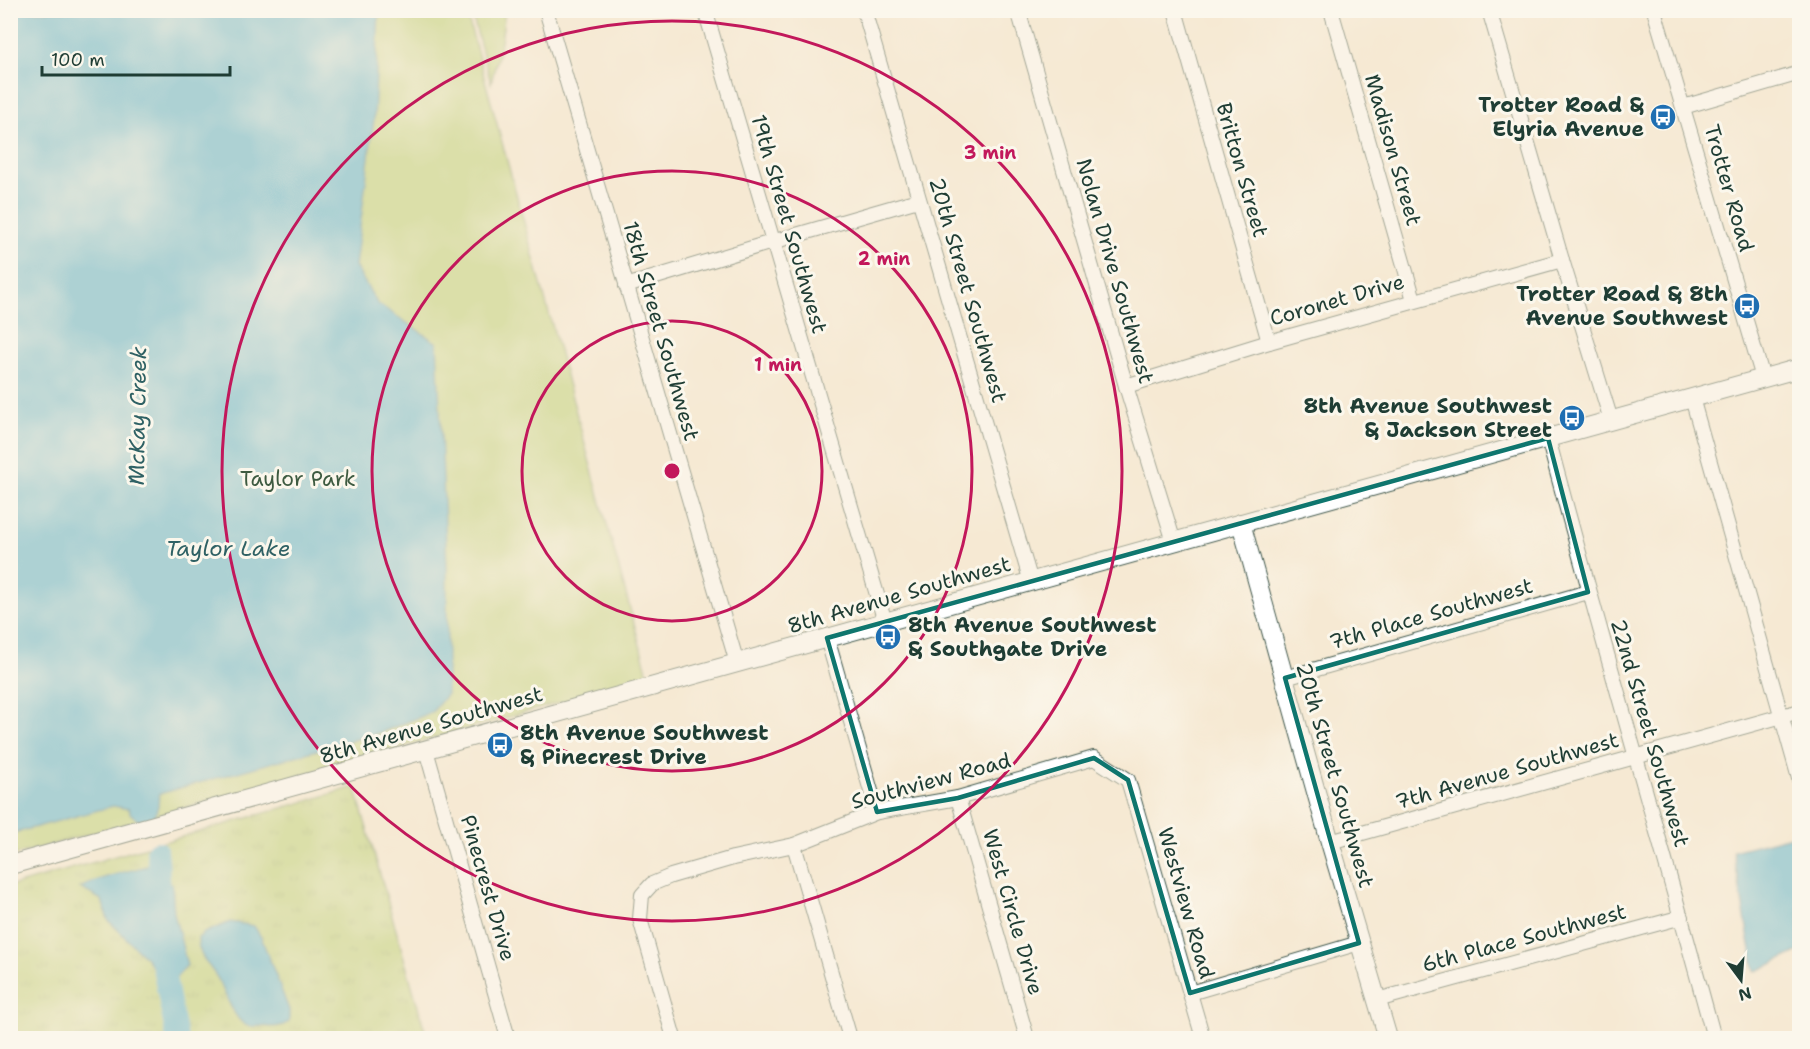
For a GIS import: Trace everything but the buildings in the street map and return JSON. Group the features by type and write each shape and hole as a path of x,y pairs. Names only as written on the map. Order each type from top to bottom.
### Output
{"street":[{"name":"18th Street Southwest","path":"546,10 737,663"},
{"name":"19th Street Southwest","path":"705,10 885,622"},
{"name":"20th Street Southwest","path":"864,10 1031,582"},
{"name":"Nolan Drive Southwest","path":"1018,10 1126,386 1174,542"},
{"name":"Britton Street","path":"1175,10 1269,342"},
{"name":"Madison Street","path":"1331,10 1414,300"},
{"path":"1490,10 1611,420"},
{"name":"Trotter Road","path":"1654,10 1763,378"},
{"path":"1683,106 1800,73"},
{"path":"626,286 918,201"},
{"name":"Coronet Drive","path":"1126,386 1414,300 1562,260"},
{"name":"8th Avenue Southwest","path":"10,865 1800,368"},
{"path":"1692,398 1800,782"},
{"name":"22nd Street Southwest","path":"1548,438 1588,592 1682,917 1714,1038"},
{"name":"20th Street Southwest","path":"1241,523 1330,842 1388,1038"},
{"name":"7th Place Southwest","path":"1285,678 1588,592"},
{"path":"828,638 878,812"},
{"name":"7th Avenue Southwest","path":"1330,842 1800,711"},
{"name":"Pinecrest Drive","path":"426,750 508,1038"},
{"name":"Southview Road","path":"674,1038 640,919 642,896 652,884 671,876 733,858 794,845 878,812 958,798 1094,758 1128,780"},
{"name":"Westview Road","path":"1128,780 1203,1038"},
{"name":"West Circle Drive","path":"958,798 1027,1038"},
{"path":"794,845 850,1038"},
{"name":"6th Place Southwest","path":"1377,1000 1682,917"},
{"path":"1190,993 1359,943"}],"highlighted area":[{"path":"1548,438 1588,592 1285,678 1359,943 1190,993 1128,780 1094,758 958,798 877,812 827,638"}],"green space":[{"name":"Taylor Lake","path":"11,11 466,11 649,678 11,856"},
{"path":"471,11 505,11 501,42 491,83"},
{"path":"355,787 427,1038 11,1038 11,886"}],"water":[{"name":"Taylor Lake","path":"10,11 379,11 374,119 355,266 377,303 437,343 447,568 447,694 432,712 382,732 159,794 154,818 140,822 130,813 129,809 113,806 11,834"},
{"path":"1799,834 1799,951 1755,972 1733,851"},
{"path":"147,866 153,873 172,884 174,913 187,965 168,987 145,957 108,920 102,900 80,888 104,878"},
{"path":"230,922 254,926 261,937 289,1010 289,1022 286,1024 273,1027 250,1026 238,1019 218,979 202,955 198,938"}],"waterway":[{"name":"McKay Creek","path":"157,852 158,907"},
{"name":"McKay Creek","path":"161,957 177,1038"}],"place":[{"name":"Trotter Road & Elyria Avenue","path":"1663,117"},
{"name":"Trotter Road & 8th Avenue Southwest","path":"1747,306"},
{"name":"8th Avenue Southwest & Jackson Street","path":"1572,418"},
{"name":"8th Avenue Southwest & Southgate Drive","path":"888,637"},
{"name":"8th Avenue Southwest & Pinecrest Drive","path":"500,745"}],"park label":[{"name":"Taylor Park","path":"298,479"}]}
